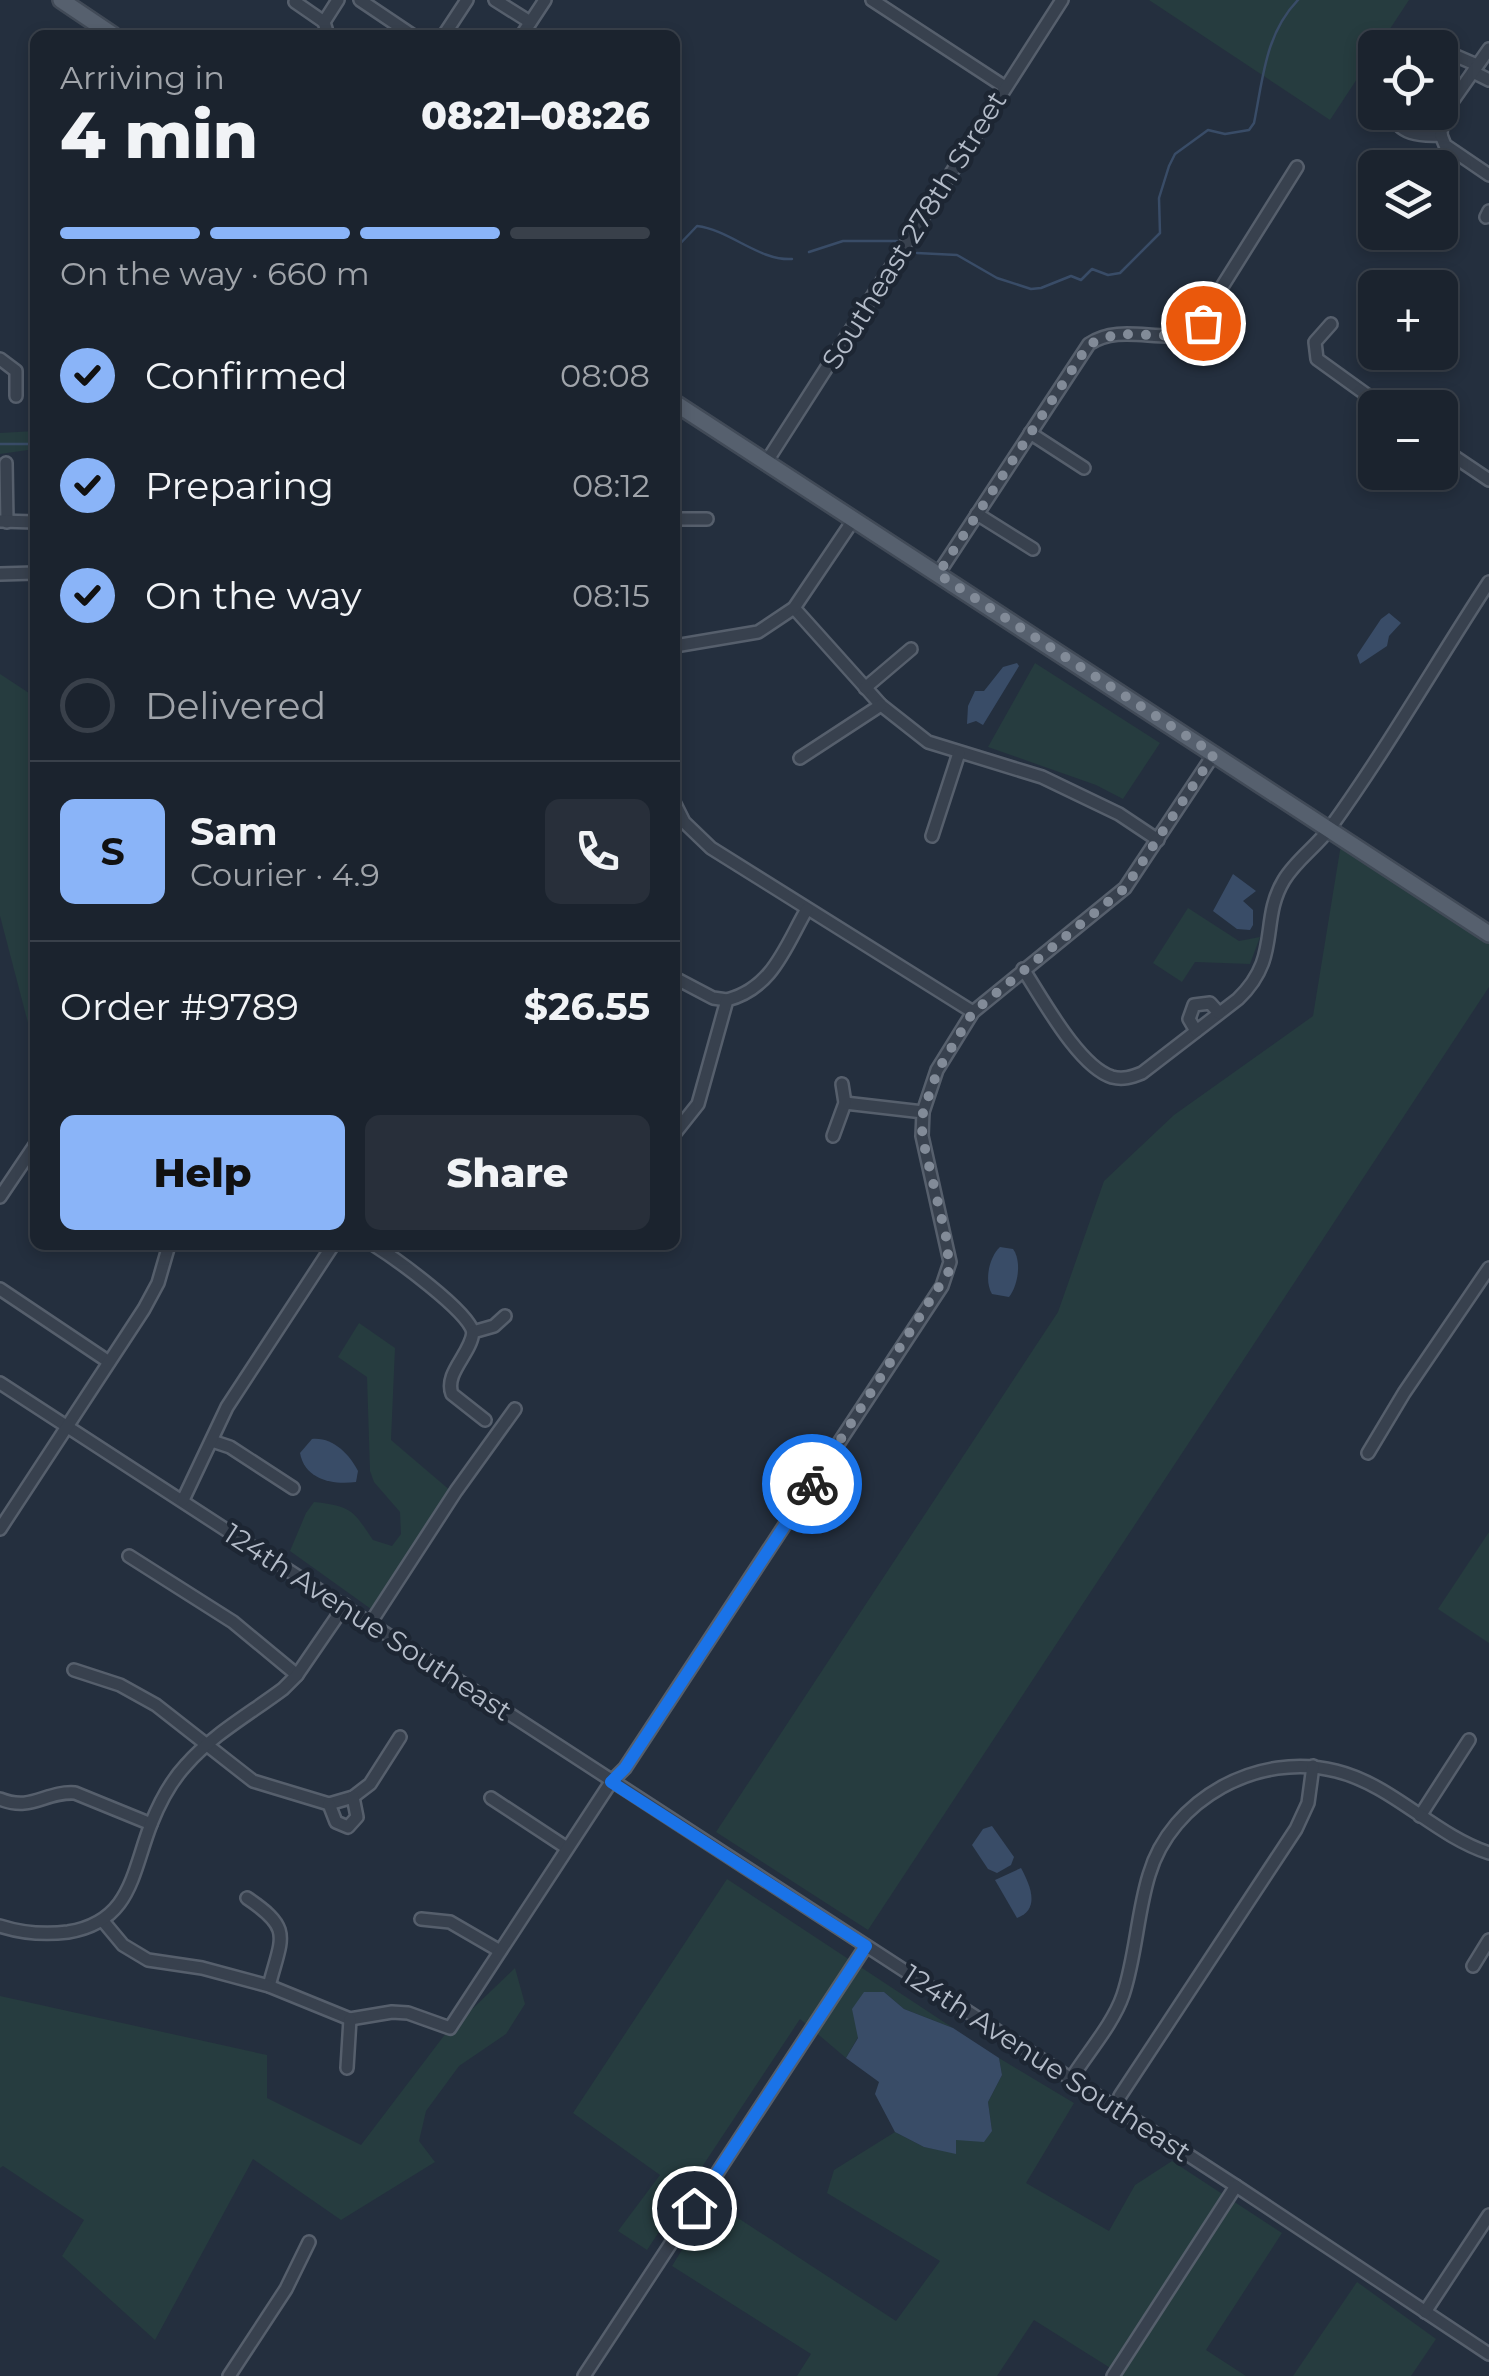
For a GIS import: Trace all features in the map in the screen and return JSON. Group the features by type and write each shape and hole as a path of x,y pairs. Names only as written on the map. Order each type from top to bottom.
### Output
{"main road":[{"path":"61,0 106,30"},
{"path":"680,406 1489,934"}],"street":[{"path":"324,22 338,0"},
{"path":"360,0 405,30"},
{"path":"447,30 467,0"},
{"path":"496,0 530,22"},
{"path":"525,30 545,0"},
{"path":"872,0 1005,87"},
{"name":"Southeast 278th Street","path":"767,462 1062,0"},
{"path":"295,2 324,22 326,30"},
{"path":"1489,49 1442,116 1441,136 1446,146 1489,175"},
{"path":"1458,59 1489,80"},
{"path":"1405,130 1441,136"},
{"path":"938,574 1084,351 1096,339 1117,334 1193,334 1297,167"},
{"path":"1331,324 1315,342 1317,359 1359,390"},
{"path":"0,360 16,370 16,396"},
{"path":"1030,433 1084,468"},
{"path":"1458,459 1489,480"},
{"path":"6,463 3,522 30,522"},
{"path":"977,514 1034,549"},
{"path":"680,519 707,518"},
{"path":"680,645 758,632 794,608 854,519"},
{"path":"0,574 30,574"},
{"path":"1023,969 1089,1062 1114,1078 1142,1073 1218,1014 1256,978 1268,949 1276,897 1284,880 1329,830 1489,582"},
{"path":"794,608 881,705 928,742 1042,777 1119,814 1158,840"},
{"path":"865,688 912,649"},
{"path":"800,758 881,705"},
{"path":"932,836 959,754"},
{"path":"103,1921 123,1945 148,1960 202,1968 270,1986 350,2019 408,2013 450,2028 942,1286 950,1262 924,1155 923,1112 938,1070 973,1012 1125,888 1214,754"},
{"path":"680,814 710,848 973,1012"},
{"path":"680,981 713,998 726,1000 756,990 768,977 807,908"},
{"path":"680,1127 698,1104 726,1000"},
{"path":"1196,1031 1189,1020 1194,1004 1210,1004 1218,1014"},
{"path":"832,1136 845,1103 842,1084"},
{"path":"845,1103 923,1112"},
{"path":"0,1197 30,1152"},
{"path":"23,1163 30,1168"},
{"path":"0,1530 158,1283 168,1250"},
{"path":"183,1500 227,1407 330,1250"},
{"path":"382,1250 472,1326 470,1345 450,1379 449,1388 485,1420"},
{"path":"1368,1454 1404,1393 1489,1268"},
{"path":"0,1289 109,1362"},
{"path":"473,1332 488,1329 505,1316"},
{"name":"124th Avenue Southeast","path":"0,1382 1489,2354"},
{"path":"371,1622 515,1408"},
{"path":"212,1441 230,1447 293,1488"},
{"path":"129,1556 233,1622 296,1675"},
{"path":"0,1926 56,1934 103,1921 128,1890 151,1824 185,1765 296,1675 344,1605"},
{"path":"74,1670 120,1685 156,1706 253,1781 329,1804 353,1796 370,1784 400,1736"},
{"path":"1420,1816 1470,1740"},
{"path":"1071,2078 1122,1999 1148,1876 1174,1826 1203,1799 1244,1776 1280,1766 1314,1766 1355,1777 1462,1843 1489,1854"},
{"path":"1120,2096 1296,1828 1308,1803 1314,1766"},
{"path":"0,1799 30,1805 75,1792 151,1824"},
{"path":"329,1804 336,1822 348,1827 357,1817 353,1796"},
{"path":"491,1798 566,1848"},
{"path":"247,1898 271,1914 282,1934 270,1986"},
{"path":"421,1919 450,1922 500,1951"},
{"path":"1473,1966 1489,1940"},
{"path":"584,2376 866,1946"},
{"path":"347,2068 350,2019"},
{"path":"1113,2376 1236,2186"},
{"path":"1425,2312 1489,2215"},
{"path":"229,2376 286,2289 309,2242"}],"green space":[{"path":"1149,0 1409,0 1389,30 1358,30 1358,77 1330,120"},
{"path":"30,431 30,450 0,454 0,433"},
{"path":"1035,663 1160,743 1123,799 1096,785 988,747"},
{"path":"0,674 30,694 30,1031 0,916"},
{"path":"1342,838 1489,934 1489,987 868,1930 716,1832 1058,1312 1104,1181 1174,1115 1313,1016"},
{"path":"1188,908 1239,941 1260,937 1250,964 1195,962 1182,982 1153,963"},
{"path":"359,1323 395,1348 391,1440 452,1492 371,1609 290,1551 314,1502 350,1511 373,1540 392,1546 401,1534 400,1512 374,1482 370,1471 367,1377 338,1357"},
{"path":"1489,1532 1489,1643 1438,1609"},
{"path":"727,1879 953,2028 904,2009 884,1992 846,2058 800,2019 647,2250 618,2231 660,2175 573,2113"},
{"path":"515,1968 525,2004 506,2034 459,2066 426,2111 419,2141 435,2162 341,2220 253,2159 155,2340 62,2256 84,2220 3,2166 0,2168 0,1996 267,2055 267,2098 361,2145 443,2037"},
{"path":"999,2058 1074,2103 1026,2183 1109,2231 1135,2185 1172,2161 1282,2233 1206,2350 1246,2376 1123,2376 1034,2320 997,2376 797,2376 811,2354 672,2266 712,2201 896,2321 940,2261 827,2193 834,2170 895,2132 924,2147 956,2153 956,2140 992,2131 988,2102 1002,2075"},
{"path":"1357,2282 1436,2339 1411,2376 1293,2376"}],"water":[{"path":"1389,613 1401,623 1389,636 1387,646 1360,664 1357,655"},
{"path":"1017,663 1019,666 983,725 976,721 967,724 968,706 975,691 984,691 1003,667"},
{"path":"1233,874 1256,891 1243,901 1253,910 1250,930 1237,929 1213,911"},
{"path":"1000,1247 1013,1249 1017,1260 1017,1280 1009,1297 992,1294 988,1283 991,1263"},
{"path":"312,1439 327,1441 345,1453 358,1471 356,1482 338,1483 314,1475 300,1453"},
{"path":"992,1826 1014,1857 1011,1865 997,1873 988,1869 972,1845 983,1829"},
{"path":"1021,1868 1031,1903 1017,1918 995,1880"},
{"path":"864,1992 884,1992 904,2009 953,2028 999,2058 1002,2075 988,2102 992,2131 984,2142 956,2140 956,2154 924,2147 895,2132 875,2094 879,2082 846,2058 858,2038 852,2009"}],"waterway":[{"path":"917,253 957,255 997,278 1031,289 1071,276 1081,280 1092,269 1108,275 1120,273 1160,233 1159,198 1175,154 1208,130 1225,134 1249,130 1254,123 1272,42 1298,0"},
{"path":"680,244 697,226 768,255 792,259"},
{"path":"809,252 843,241 897,241"},
{"path":"0,444 30,444"}],"way so far":[{"path":"812,1484 949,1271 947,1241 922,1136 923,1112 938,1070 973,1012 1111,902 1136,876 1214,754 938,574 1089,344 1117,334 1185,336 1193,334 1203,323"}],"route":[{"path":"694,2208 866,1946 611,1782 625,1768 812,1484"}]}
